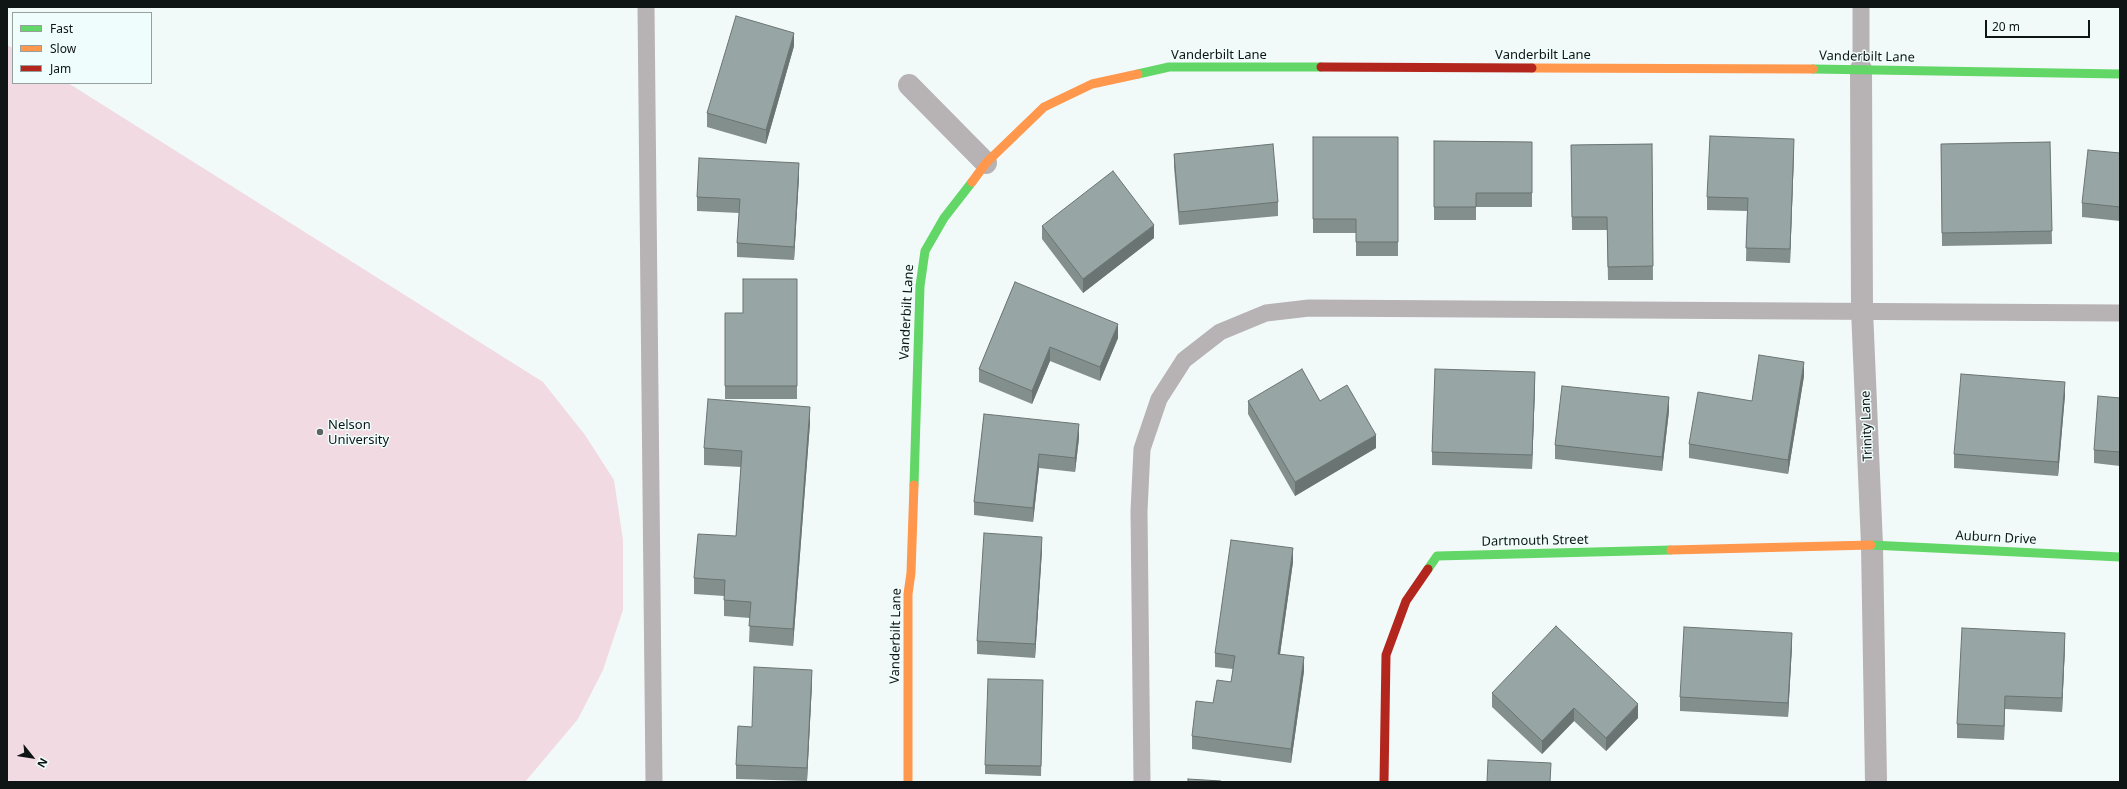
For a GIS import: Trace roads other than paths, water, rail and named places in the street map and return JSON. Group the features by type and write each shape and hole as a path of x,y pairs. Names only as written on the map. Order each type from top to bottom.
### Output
{"street":[{"name":"Vanderbilt Lane","path":"908,782 908,594 911,565 920,286 925,251 944,218 986,163 1044,107 1092,84 1169,67 1861,69 2120,74"},
{"name":"Trinity Lane","path":"1861,69 1862,310 1872,545 1876,782"},
{"path":"909,85 986,163"},
{"name":"Auburn Drive","path":"1872,545 2120,556"},
{"name":"Dartmouth Street","path":"1384,782 1386,655 1406,601 1437,556 1872,545"}],"lane":[{"path":"646,7 654,782"},
{"path":"1861,7 1861,69"},
{"path":"1142,782 1138,511 1142,449 1159,399 1184,360 1220,332 1266,313 1309,308 1862,310 2120,313"}],"place":[{"name":"Nelson University","path":"320,432"}]}
